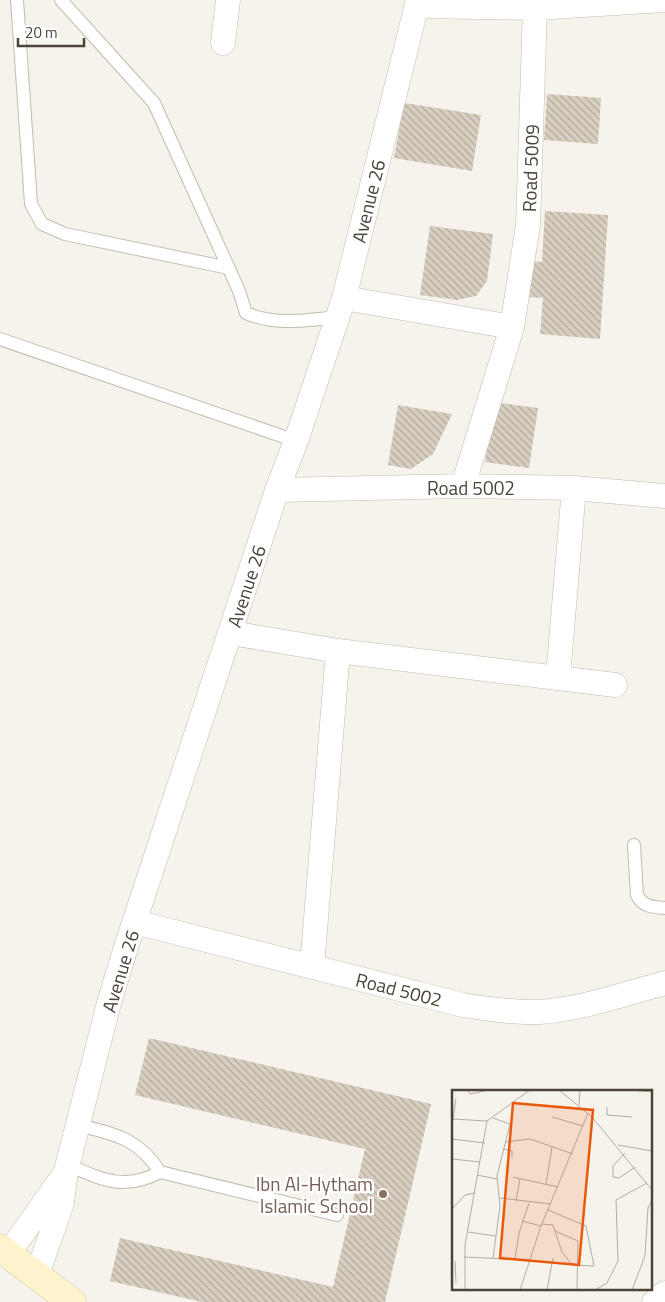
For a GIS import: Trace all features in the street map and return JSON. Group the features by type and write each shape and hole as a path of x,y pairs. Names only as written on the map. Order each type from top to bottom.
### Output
{"street":[{"path":"223,43 228,0"},
{"path":"418,3 535,8 665,0"},
{"name":"Avenue 26","path":"37,1276 62,1204 67,1168 109,1003 277,490 296,441 341,308 418,3"},
{"name":"Road 5009","path":"463,486 512,327 528,225 535,8"},
{"path":"341,308 512,327"},
{"name":"Road 5002","path":"277,490 463,486 574,488 665,496"},
{"path":"558,678 574,488"},
{"path":"230,633 338,652 615,686"},
{"path":"312,967 338,652"},
{"name":"Road 5002","path":"135,922 463,1006 502,1011 541,1012 580,1006 665,983"},
{"name":"Avenue 26","path":"4,1251 67,1168"},
{"path":"4,1251 72,1302"},
{"path":"654,1302 665,1293"}],"lane":[{"path":"17,0 31,204 42,224 65,234 229,268"},
{"path":"61,0 154,102 229,268 246,313 261,319 278,322 341,308"},
{"path":"0,339 296,441"},
{"path":"634,845 637,895 641,902 649,906 665,908"},
{"path":"78,1125 128,1140 141,1148 160,1172"},
{"path":"67,1168 120,1183 134,1182 160,1172 337,1216"}],"building":[{"path":"547,94 601,98 598,144 544,140"},
{"path":"404,103 481,115 472,171 394,158"},
{"path":"545,211 608,215 600,339 540,334 543,298 527,297 528,261 542,262"},
{"path":"430,226 493,234 487,281 476,296 457,300 420,295"},
{"path":"494,402 538,408 529,468 485,462"},
{"path":"398,405 452,414 433,454 411,469 388,465"},
{"name":"Ibn Al-Hytham Islamic School","path":"149,1038 431,1104 385,1302 202,1302 110,1281 120,1238 333,1287 365,1149 135,1095"}],"place":[{"name":"Ibn Al-Hytham Islamic School","path":"383,1194"}]}
